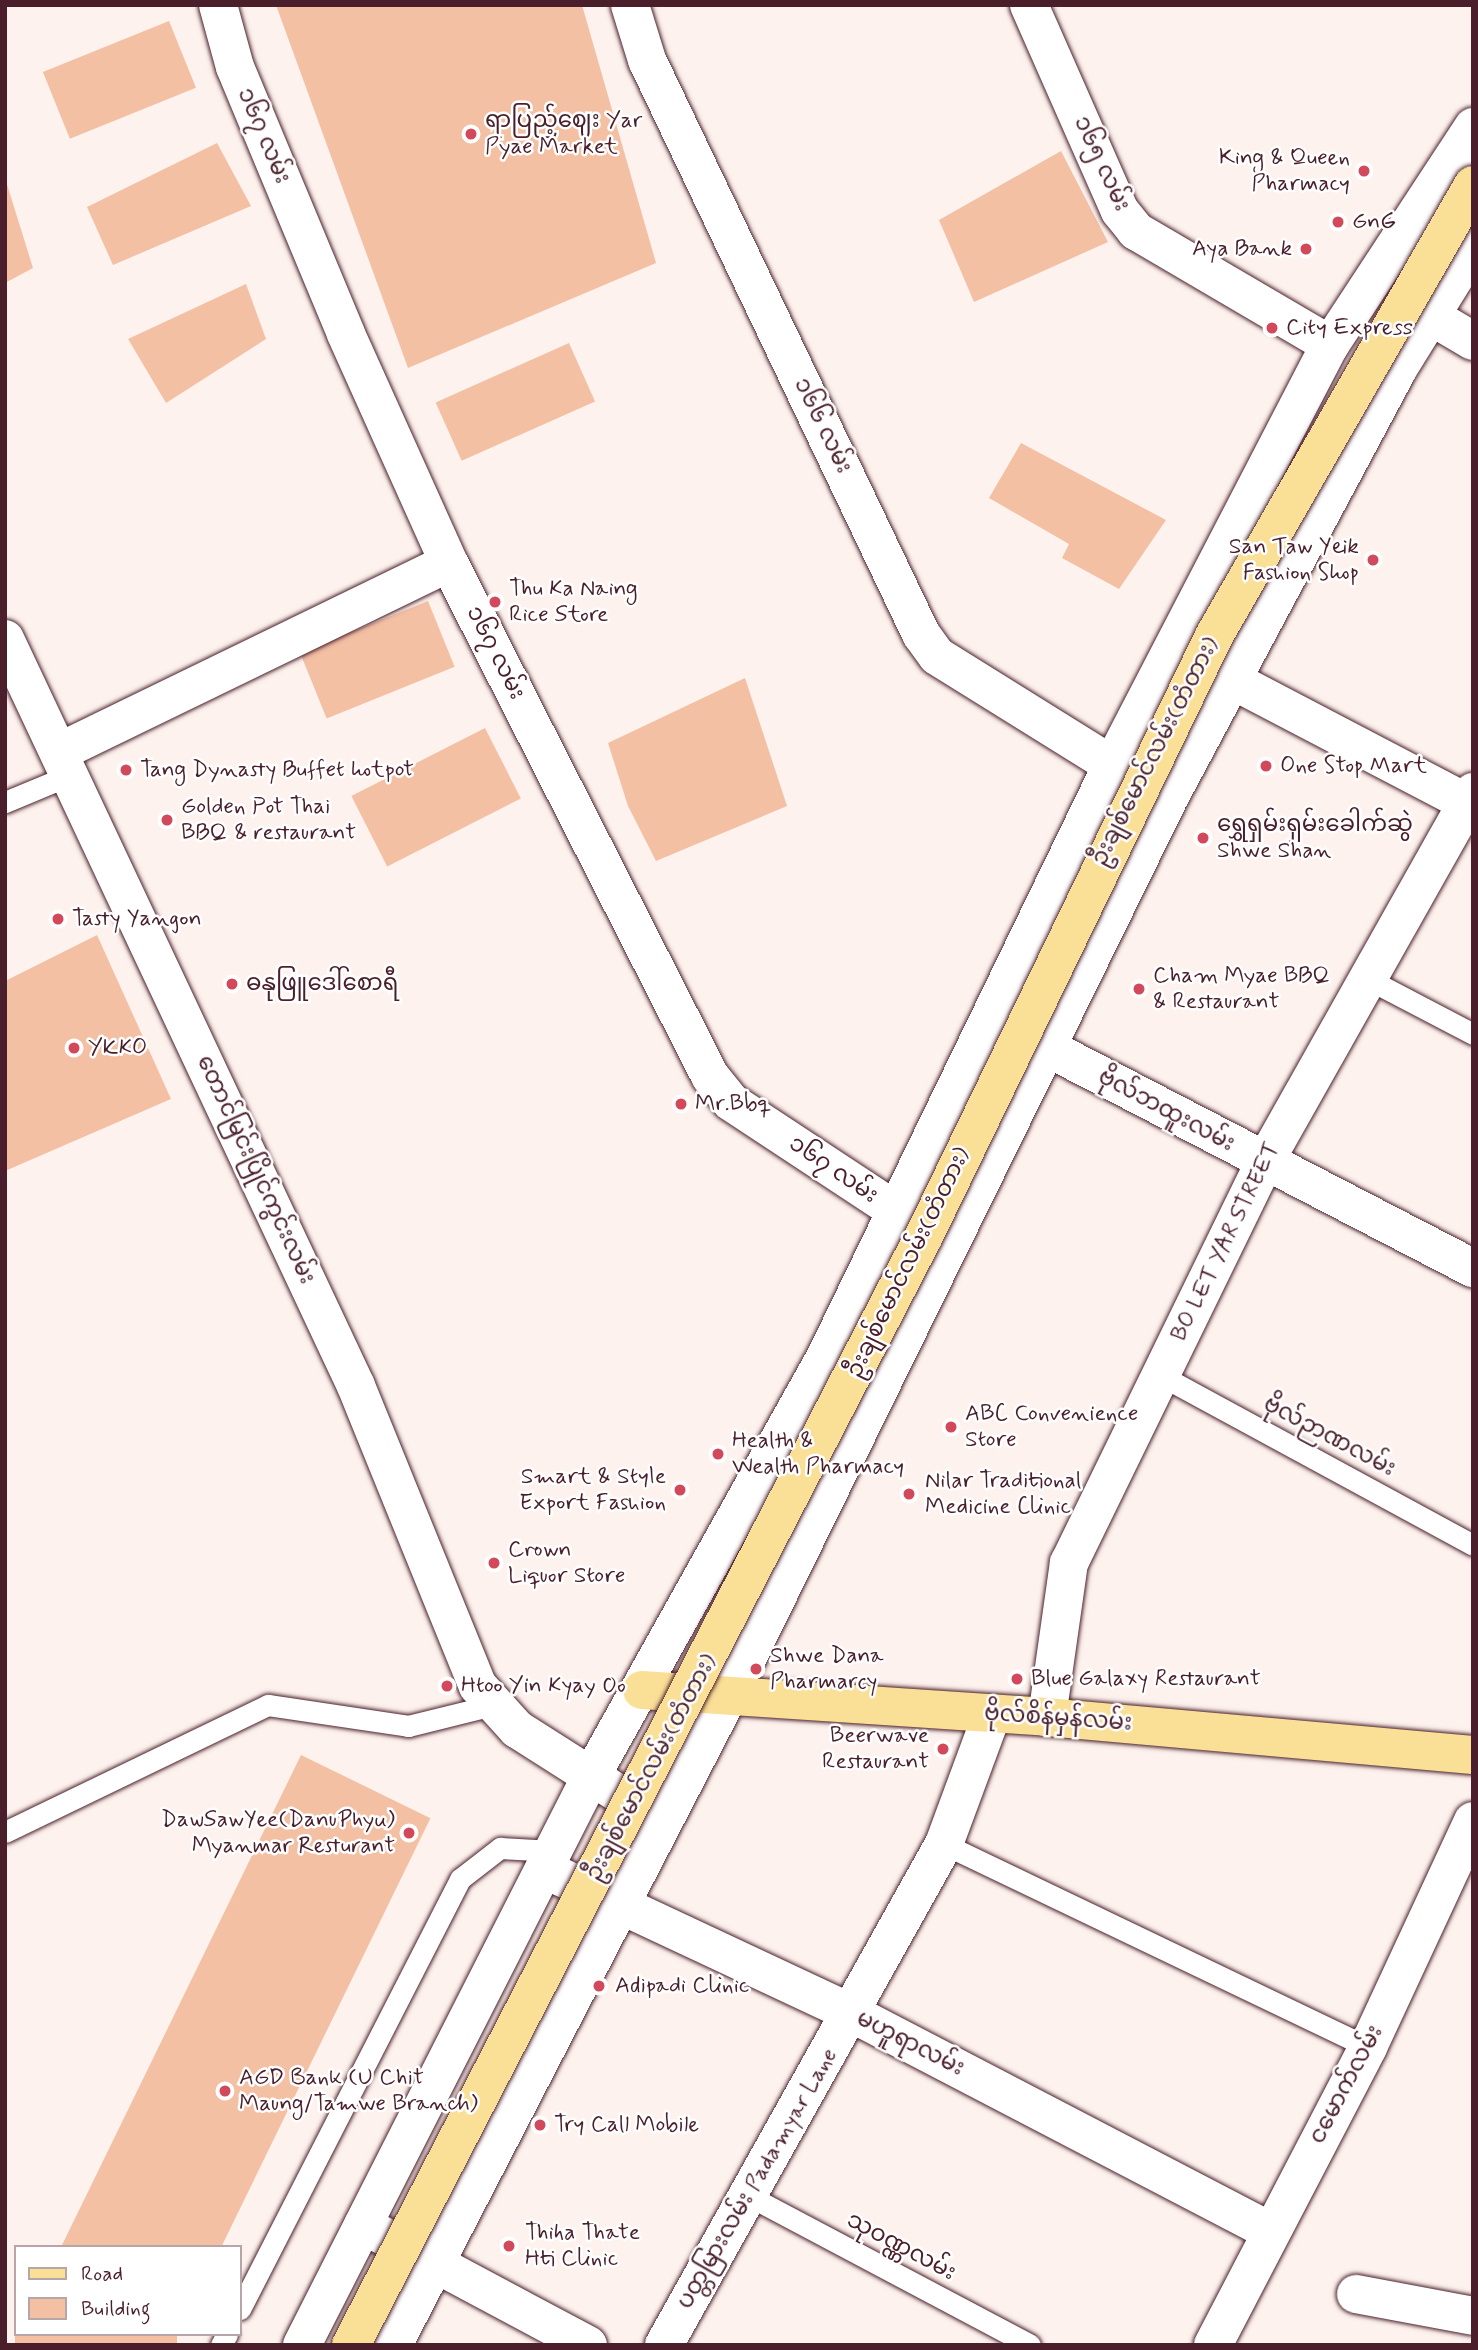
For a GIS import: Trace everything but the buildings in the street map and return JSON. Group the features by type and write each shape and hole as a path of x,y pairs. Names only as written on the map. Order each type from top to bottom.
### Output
{"main road":[{"name":"ဦးချစ်မောင်လမ်း(တံတား)","path":"351,2345 911,1260 1214,636 1473,185"},
{"name":"ဗိုလ်စိန်မှန်လမ်း","path":"642,1690 1047,1717 1473,1755"}],"street":[{"name":"၁၆၇ လမ်း","path":"218,5 235,66 346,334 449,563 709,1076 731,1102 896,1211"},
{"name":"၁၆၆ လမ်း","path":"630,5 647,60 921,634 937,656 1112,765"},
{"name":"၁၆၅ လမ်း","path":"1029,5 1120,211 1136,231 1330,345"},
{"path":"302,2345 589,1780 642,1690 825,1358 1079,842 1112,765 1330,345 1473,127"},
{"path":"393,2345 616,1904 729,1695 1230,679 1429,315 1473,248"},
{"path":"1429,315 1473,341"},
{"path":"64,763 449,563"},
{"name":"တောင်မြင်းပြိုင်ကွင်းလမ်း","path":"5,639 356,1386 478,1686 493,1705 589,1780 661,1820"},
{"path":"1230,679 1471,800"},
{"name":"BO LET YAR STREET","path":"1047,1717 1069,1563 1264,1163 1471,800"},
{"path":"1079,842 1134,869"},
{"name":"ဗိုလ်ဘထူးလမ်း","path":"1048,1048 1264,1163 1473,1268"},
{"path":"825,1358 880,1387"},
{"name":"ပတ္တမြားလမ်း Padamyar Lane","path":"664,2345 747,2195 853,2014 944,1844 992,1714"},
{"name":"ငမောက်လမ်း","path":"1213,2345 1269,2231 1368,2047 1473,1821"},
{"name":"မဟူရာလမ်း","path":"549,1860 616,1904 853,2014 1269,2231"},
{"path":"482,1991 553,2027"},
{"path":"363,2225 433,2265 588,2345"},
{"path":"1356,2294 1473,2316"}],"lane":[{"path":"5,802 64,763"},
{"path":"1368,979 1473,1034"},
{"path":"896,1211 951,1242"},
{"name":"ဗိုလ်ဉာဏလမ်း","path":"1160,1375 1473,1545"},
{"path":"5,1832 268,1705 408,1726 493,1705"},
{"path":"944,1844 1368,2047"},
{"path":"242,2305 460,1880 500,1848 549,1860"},
{"name":"သုဝဏ္ဏလမ်း","path":"747,2195 1030,2345"}],"place":[{"name":"ရာပြည့်ဈေး Yar Pyae Market","path":"471,134"},
{"name":"King & Queen Pharmacy","path":"1364,171"},
{"name":"GnG","path":"1338,222"},
{"name":"Aya Bank","path":"1306,249"},
{"name":"City Express","path":"1272,328"},
{"name":"San Taw Yeik Fashion Shop","path":"1373,560"},
{"name":"Thu Ka Naing Rice Store","path":"495,602"},
{"name":"One Stop Mart","path":"1266,766"},
{"name":"Tang Dynasty Buffet hotpot","path":"126,770"},
{"name":"Golden Pot Thai BBQ & restaurant","path":"167,820"},
{"name":"ရွှေရှမ်းရှမ်းခေါက်ဆွဲ Shwe Shan","path":"1203,838"},
{"name":"Tasty Yangon","path":"58,919"},
{"name":"ဓနုဖြူဒေါ်စောရီ","path":"232,984"},
{"name":"Cham Myae BBQ & Restaurant","path":"1139,989"},
{"name":"YKKO","path":"74,1048"},
{"name":"Mr.Bbq","path":"681,1104"},
{"name":"ABC Convenience Store","path":"951,1427"},
{"name":"Health & Wealth Pharmacy","path":"718,1454"},
{"name":"Smart & Style Export Fashion","path":"680,1490"},
{"name":"Nilar Traditional Medicine Clinic","path":"909,1494"},
{"name":"Crown Liquor Store","path":"494,1563"},
{"name":"Shwe Dana Pharmarcy","path":"756,1669"},
{"name":"Blue Galaxy Restaurant","path":"1017,1679"},
{"name":"Htoo Yin Kyay Oo","path":"447,1686"},
{"name":"Beerwave Restaurant","path":"943,1749"},
{"name":"DawSawYee(DanuPhyu) Myanmar Resturant","path":"409,1833"},
{"name":"Adipadi Clinic","path":"599,1986"},
{"name":"AGD Bank (U Chit Maung/Tamwe Branch)","path":"225,2091"},
{"name":"Try Call Mobile","path":"540,2125"},
{"name":"Thiha Thate Hti Clinic","path":"509,2246"}]}
